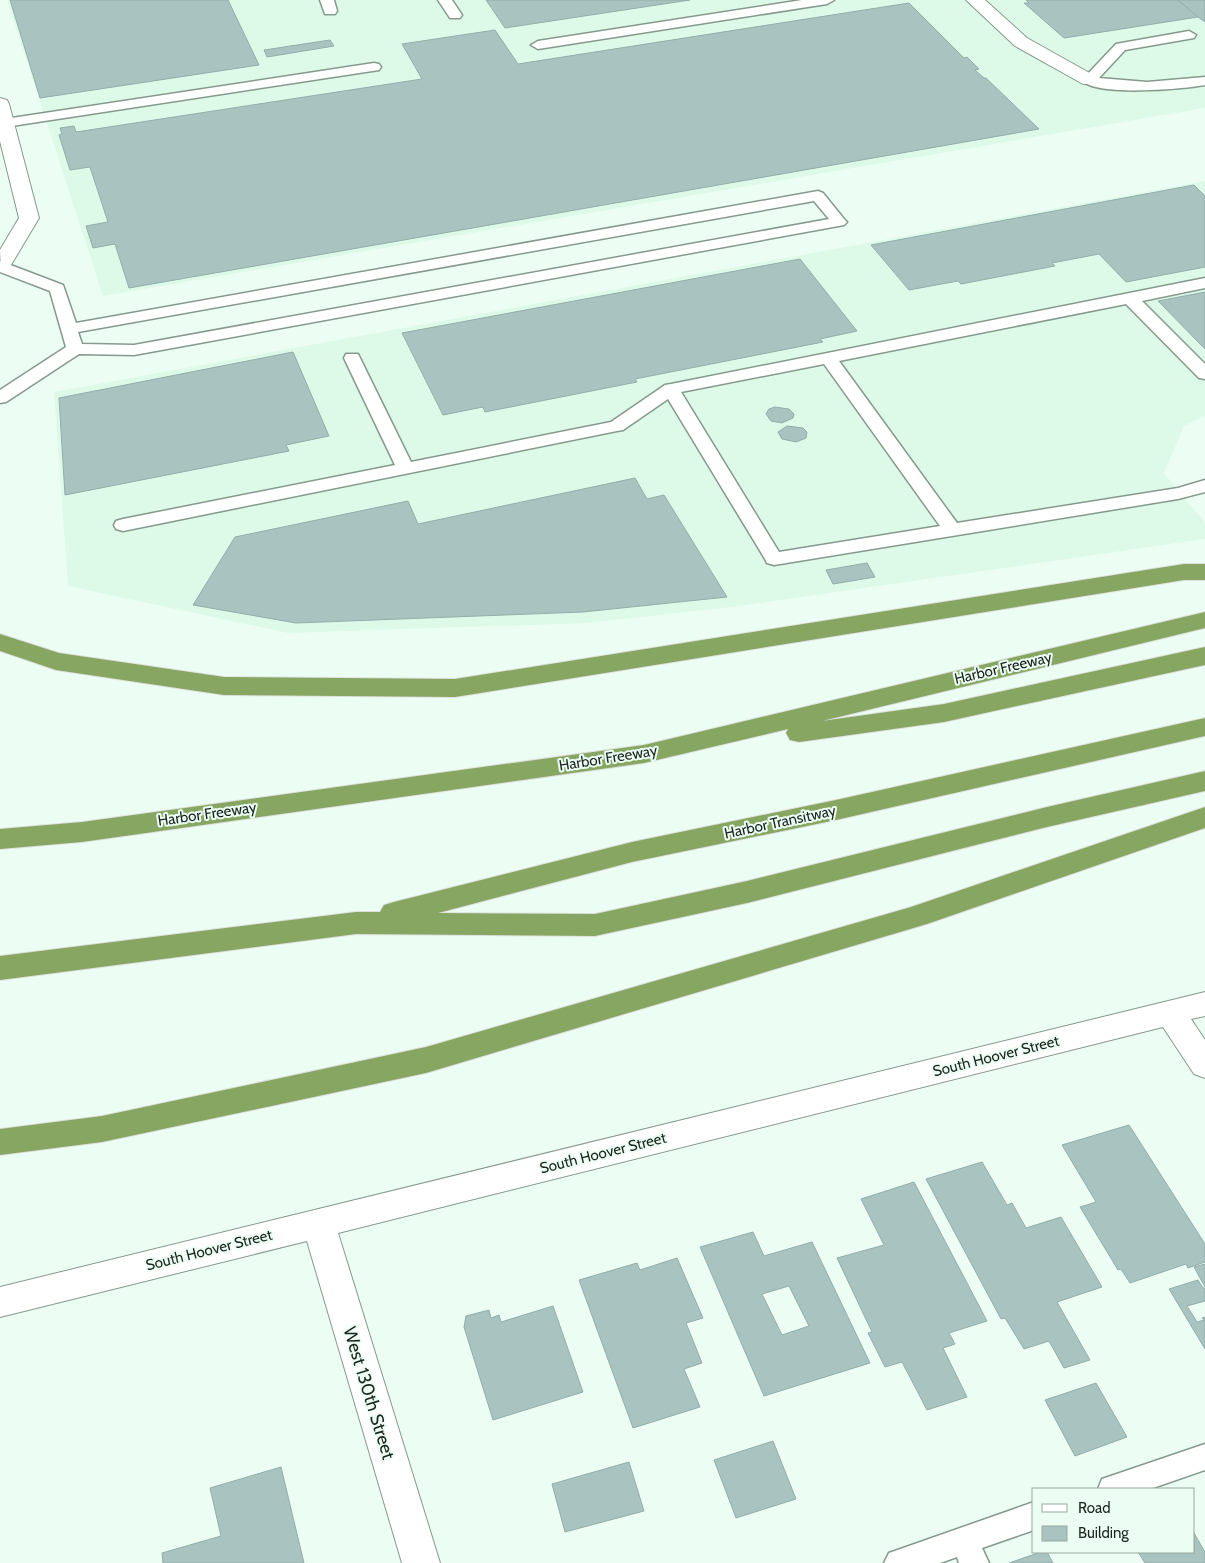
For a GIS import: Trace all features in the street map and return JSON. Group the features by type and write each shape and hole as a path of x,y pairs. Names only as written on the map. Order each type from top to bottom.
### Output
{"highway":[{"path":"0,642 56,662 224,686 455,688 1174,574 1205,572"},
{"name":"Harbor Freeway","path":"0,839 92,830 644,754 1205,620"},
{"path":"644,754 944,713 1205,656"},
{"name":"Harbor Transitway","path":"356,923 632,852 846,808 1205,727"},
{"path":"0,968 356,923 595,925 747,892 1047,817 1205,781"},
{"path":"0,1142 102,1129 426,1060 917,916 1205,817"}],"street":[{"path":"975,0 1021,42 1090,80"},
{"path":"0,104 28,218 0,266"},
{"name":"South Hoover Street","path":"0,1302 1205,1004"},
{"path":"1170,1013 1205,1065"},
{"name":"West 130th Street","path":"318,1223 421,1563"}],"lane":[{"path":"445,0 455,14"},
{"path":"538,45 826,0"},
{"path":"1190,35 1121,47 1090,80 1118,87 1178,85 1205,81"},
{"path":"5,123 374,67"},
{"path":"0,398 75,350 134,350 839,222 818,196 70,329"},
{"path":"0,266 57,288 75,350"},
{"path":"123,526 617,426 671,389 1205,283"},
{"path":"1130,298 1205,374"},
{"path":"352,358 406,469"},
{"path":"829,358 952,530"},
{"path":"671,389 774,559 1178,494 1205,486"},
{"path":"1115,1488 1205,1457"},
{"path":"899,1563 969,1552 1032,1517"}],"shaded area":[{"path":"7,0 1205,0 1205,108 103,296"},
{"path":"1205,181 1205,416 1184,426 1164,473 1205,523 1205,539 740,606 588,623 288,633 68,586 54,392"}],"building":[{"path":"10,0 228,0 259,65 40,98"},
{"path":"486,0 690,0 505,28"},
{"path":"1026,0 1178,0 1198,17 1064,38 1024,3 1029,3"},
{"path":"1178,0 1205,0 1205,22 1198,17"},
{"path":"909,3 964,58 967,57 979,69 975,70 986,78 1039,129 129,288 115,244 93,248 86,226 108,222 90,167 70,170 59,135 62,134 60,128 74,126 76,132 422,79 402,44 495,30 518,64"},
{"path":"330,40 334,46 267,57 264,50"},
{"path":"1194,185 1205,196 1205,267 1126,282 1099,254 1052,263 1055,266 961,284 958,281 909,290 871,245"},
{"path":"800,259 857,331 820,339 823,342 635,379 637,382 485,412 483,407 443,415 402,333"},
{"path":"1205,292 1205,349 1158,301"},
{"path":"293,352 329,436 286,445 289,451 65,495 59,398"},
{"path":"775,407 789,409 794,414 793,418 782,423 771,421 766,414 769,409"},
{"path":"787,426 803,428 807,432 806,438 796,442 782,439 778,432"},
{"path":"635,478 647,499 664,495 727,597 583,612 296,623 193,605 235,537 408,501 418,524"},
{"path":"867,563 875,577 833,584 826,570"},
{"path":"1129,1125 1205,1244 1205,1262 1188,1268 1186,1264 1130,1283 1121,1269 1118,1270 1080,1207 1096,1202 1062,1145"},
{"path":"982,1162 1007,1205 1012,1203 1026,1228 1061,1217 1102,1287 1057,1302 1090,1360 1064,1368 1049,1341 1024,1349 1005,1318 1001,1319 926,1179"},
{"path":"914,1182 987,1321 949,1333 955,1344 943,1348 967,1397 927,1410 902,1362 885,1367 868,1333 872,1332 837,1258 884,1245 861,1199"},
{"path":"753,1232 764,1256 812,1242 870,1363 764,1396 700,1247","holes":["789,1286 809,1326 782,1335 762,1294"]},
{"path":"677,1258 703,1318 686,1323 702,1363 684,1369 700,1407 633,1428 579,1280 637,1263 640,1270"},
{"path":"1205,1264 1205,1287 1194,1267"},
{"path":"1198,1280 1203,1288 1205,1288 1205,1301 1187,1306 1197,1322 1204,1320 1202,1318 1205,1317 1205,1349 1169,1289"},
{"path":"553,1306 583,1392 493,1420 464,1327 466,1316 489,1310 491,1318 499,1315 501,1322"},
{"path":"1096,1383 1127,1437 1075,1456 1045,1400"},
{"path":"773,1441 796,1499 736,1518 714,1460"},
{"path":"629,1462 644,1511 565,1532 552,1484"},
{"path":"281,1467 304,1563 163,1563 162,1553 221,1536 210,1488"},
{"path":"1195,1535 1205,1552 1205,1563 1145,1563 1139,1553 1195,1553"},
{"path":"1038,1553 1048,1553 1053,1563 1009,1563"}]}
